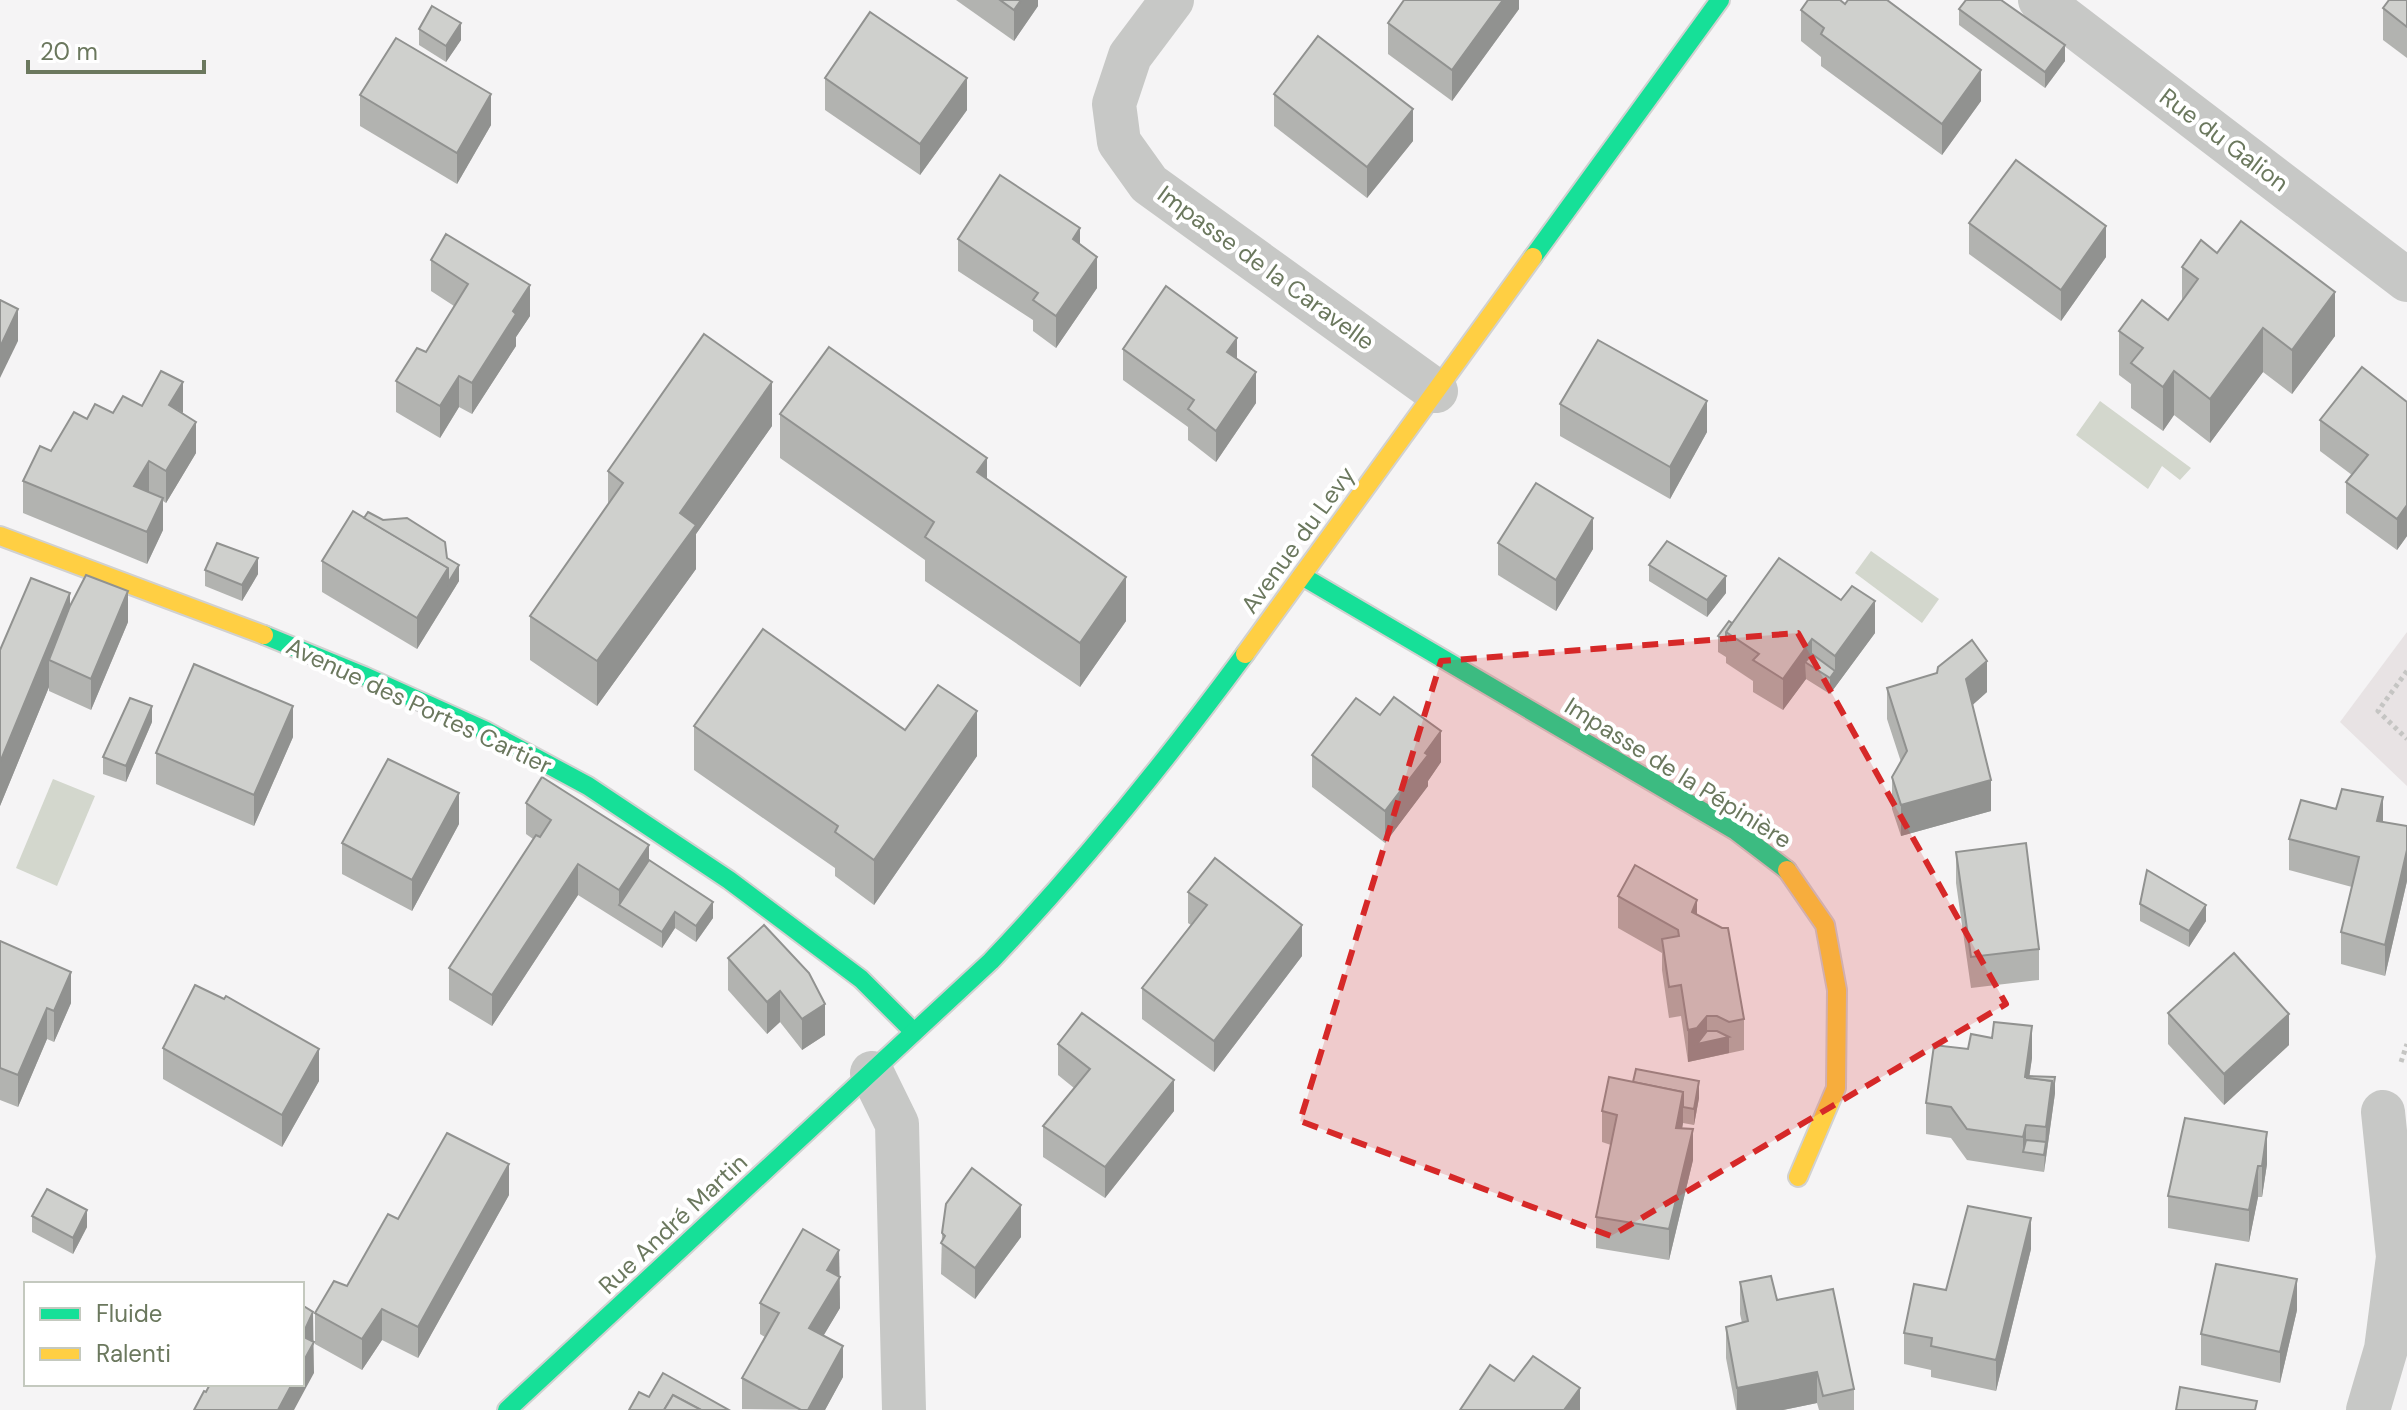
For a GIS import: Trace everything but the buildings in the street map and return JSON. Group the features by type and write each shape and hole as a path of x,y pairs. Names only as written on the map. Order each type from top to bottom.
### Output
{"street":[{"name":"Impasse de la Caravelle","path":"1172,0 1130,56 1114,104 1119,142 1149,184 1436,391"},
{"name":"Avenue du Levy","path":"872,1073 1017,935 1133,801 1302,576 1720,0"},
{"name":"Rue du Galion","path":"2040,0 2407,280"},
{"name":"Avenue des Portes Cartier","path":"0,536 229,621 364,676 484,730 588,786 729,880 861,979 914,1032"},
{"name":"Impasse de la Pépinière","path":"1302,576 1723,823 1786,868 1825,925 1837,990 1836,1088 1798,1177"},
{"name":"Rue André Martin","path":"507,1410 872,1073"},
{"path":"872,1073 897,1124 904,1410"},
{"path":"2368,1410 2386,1349 2398,1257 2383,1112"}],"path":[{"path":"2407,671 2378,711 2407,739"}],"highlighted area":[{"path":"1798,633 2006,1004 1611,1236 1300,1121 1441,661"}],"shaded area":[{"path":"2100,401 2191,468 2180,480 2162,466 2148,489 2076,435"},
{"path":"1871,551 1939,599 1922,623 1855,573"},
{"path":"2407,632 2407,786 2340,722"},
{"path":"53,779 95,796 57,886 16,868"}],"traffic: fast":[{"path":"1533,257 1720,0"},
{"path":"1302,576 1736,831 1787,870"},
{"path":"264,635 484,730 588,786 729,880 861,979 914,1032"},
{"path":"507,1410 991,961 1123,811 1245,654"}],"traffic: slow":[{"path":"1245,654 1533,257"},
{"path":"0,536 264,635"},
{"path":"1787,870 1825,925 1837,990 1836,1088 1798,1177"}]}
